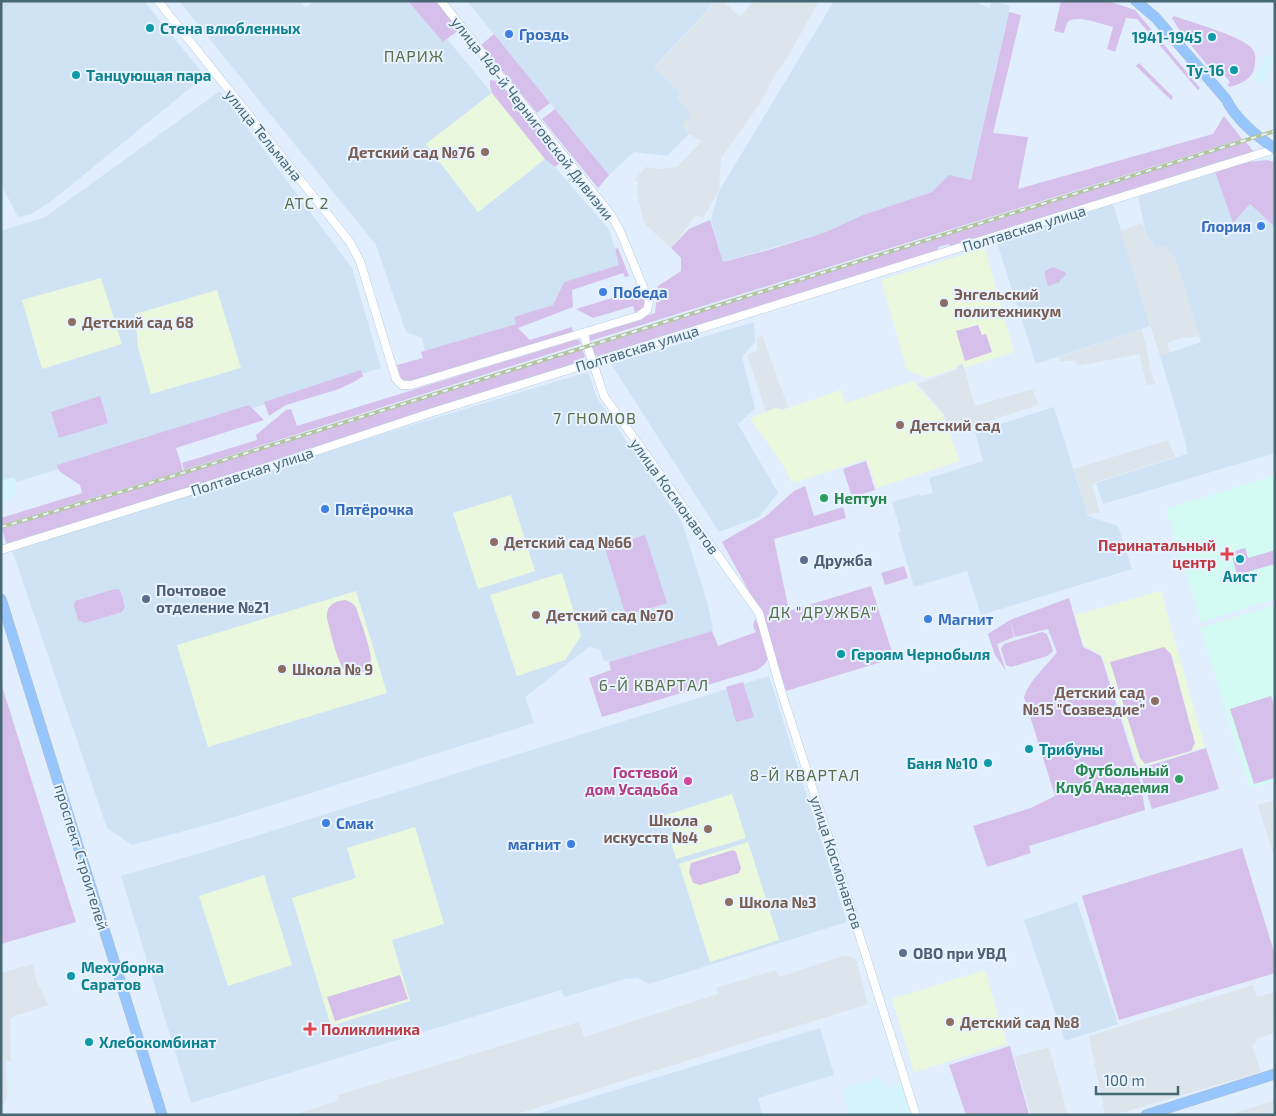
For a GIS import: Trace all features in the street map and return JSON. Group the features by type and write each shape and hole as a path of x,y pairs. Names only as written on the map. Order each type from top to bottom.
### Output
{"main road":[{"path":"1136,1 1155,17 1256,136 1275,149"},
{"name":"проспект Строителей","path":"1,599 156,1115"},
{"name":"проспект Строителей","path":"1,620 162,1115"},
{"path":"1146,1115 1275,1074"}],"street":[{"name":"улица Тельмана","path":"158,1 349,241 360,261 396,379 402,384"},
{"name":"улица 148-й Черниговской Дивизии","path":"442,1 611,215 620,231 649,301 647,310 640,316"},
{"name":"Полтавская улица","path":"1,550 280,463 433,412 1275,149"},
{"name":"Полтавская улица","path":"402,384 410,385 640,316"},
{"name":"улица Космонавтов","path":"583,333 604,396 759,613 779,685 916,1115"}],"shaded area":[{"path":"1,1 144,1 205,76 54,199 32,214 18,217 1,184"},
{"path":"179,1 300,1 306,8 314,1 409,1 444,42 447,39 492,93 426,144 478,212 545,159 552,164 609,229 620,265 564,282 553,305 515,317 516,324 425,351 422,338 406,332 376,245"},
{"path":"437,1 459,30 443,42 409,2"},
{"path":"467,1 716,1 654,67 681,93 677,98 693,116 682,125 689,134 667,156 634,152 609,175"},
{"path":"717,1 723,1 740,17 754,1 819,1 761,102 721,158 719,191 703,218 696,215 671,248 644,223 637,193 638,182 635,179 646,167 660,169 677,167 702,141 689,134 681,125 692,115 677,97 681,93 654,68"},
{"path":"834,1 974,1 989,8 992,1 996,1 1010,6 971,180 949,176 932,192 863,215 826,232 723,262 711,220 719,191"},
{"path":"1061,1 1108,1 1135,10 1200,88 1198,90 1137,19 1126,18 1115,52 1107,49 1113,27 1077,19 1068,22 1064,33 1054,31"},
{"path":"1009,12 1021,15 993,133 1028,137 1018,189 1213,134 1224,116 1242,139 590,341 590,335 593,333 655,313 658,286 681,271 681,258 671,248 689,229 710,220 723,262 826,232 863,215 932,192 949,175 971,180"},
{"path":"1174,16 1229,35 1248,45 1253,50 1255,57 1251,76 1237,85 1230,87 1227,85 1230,82 1222,72 1216,76 1181,33 1172,18"},
{"path":"494,34 550,103 537,113 481,45"},
{"path":"1267,54 1273,58 1265,85 1254,78"},
{"path":"1139,63 1173,97 1171,100 1136,66"},
{"path":"490,80 498,81 563,161 555,167 545,159 492,93"},
{"path":"220,91 352,268 381,368 1,487 1,231 45,217"},
{"name":"Детский сад №76","path":"492,93 545,159 478,212 426,144"},
{"path":"555,109 609,175 598,188 542,119"},
{"path":"1245,141 1254,152 951,247 949,244 938,247 939,251 599,356 594,355 591,346"},
{"path":"1267,160 1275,162 1275,227 1250,204 1233,223 1215,172 1248,162"},
{"path":"1215,172 1233,223 1250,204 1275,227 1275,453 1103,504 1096,483 1187,454 1185,440 1160,356 1201,342 1176,260 1160,248 1155,248 1146,234 1138,197"},
{"path":"1113,204 1150,326 1036,364 996,240"},
{"path":"1142,223 1146,234 1155,248 1166,246 1176,260 1199,335 1190,338 1183,337 1167,343 1170,353 1160,356 1120,231"},
{"path":"618,248 629,276 625,277 623,273 572,290 573,307 518,328 530,340 572,327 573,332 410,381 401,379 397,365 423,358 421,352 516,324 514,317 553,305 564,282 619,265 615,249"},
{"name":"Энгельский политехникум","path":"985,248 1014,352 964,368 962,363 957,365 957,368 927,378 907,370 881,280"},
{"path":"1053,267 1065,272 1066,275 1060,282 1048,286 1045,271"},
{"name":"Детский сад 68","path":"101,278 122,344 42,369 22,300"},
{"path":"641,289 645,299 645,306 635,313 633,306 593,318 576,309"},
{"path":"217,290 241,368 151,394 138,347 135,314"},
{"path":"754,322 755,342 742,357 755,408 738,424 778,493 759,517 719,532 611,364"},
{"path":"978,325 982,335 986,334 992,352 965,361 956,331"},
{"path":"1141,329 1151,372 1156,384 1147,385 1139,354 1078,366 1075,360 1060,362 1059,357"},
{"path":"762,335 788,407 766,412 747,354 757,351 757,337"},
{"path":"579,340 581,344 184,470 182,463 257,440 256,435 286,410 291,409 297,426"},
{"path":"582,348 585,356 581,363 418,417 7,546 2,529"},
{"path":"963,364 975,406 1029,390 1033,390 1038,405 951,433 944,414 918,384 958,369 957,366"},
{"path":"361,370 363,376 352,383 339,389 286,405 269,416 264,402"},
{"path":"588,372 597,398 682,522 706,598 713,627 712,631 609,662 603,660 600,649 589,647 525,697 534,723 221,821 132,845 107,828 12,550"},
{"path":"913,381 942,414 960,461 877,488 866,459 793,483 781,462 750,418 775,408 783,410 840,390 846,403"},
{"path":"100,396 108,423 59,438 51,412"},
{"path":"249,405 264,420 176,448 183,471 1,525 1,518 82,493 80,485 59,471 57,465"},
{"path":"1054,407 1088,516 1118,526 1132,569 981,615 967,571 914,587 898,533 901,532 892,502 920,494 921,496 933,493 929,478 983,461 975,432"},
{"path":"1168,440 1175,457 1096,482 1092,486 1100,512 1088,515 1074,469"},
{"path":"866,461 875,490 852,497 843,469"},
{"name":"Перинатальный центр","path":"1275,475 1275,599 1201,622 1166,509"},
{"path":"14,477 17,486 14,488 16,496 1,501 1,481"},
{"path":"805,486 814,516 843,507 846,518 774,539 789,611 871,586 894,658 786,691 764,619 722,542 765,517 794,491"},
{"name":"Детский сад №66","path":"511,495 535,571 478,589 453,513"},
{"path":"645,535 667,603 626,616 605,548"},
{"path":"1245,548 1248,558 1275,550 1275,564 1237,575 1231,552"},
{"path":"904,566 908,578 885,585 881,573"},
{"name":"Детский сад №70","path":"562,573 581,636 565,660 517,676 490,595"},
{"path":"115,589 120,590 125,607 122,612 85,623 78,620 74,606 75,601"},
{"name":"Школа № 9","path":"356,591 387,693 208,747 177,645"},
{"name":"Детский сад №15 \"Созвездие\"","path":"1161,591 1205,747 1155,763 1138,766 1102,655 1084,646 1075,615"},
{"path":"1069,598 1083,647 1101,656 1134,761 1132,762 1135,762 1138,769 1145,810 1029,846 1031,853 987,867 973,826 1031,808 1055,796 1024,697 1034,679 1057,652 1048,629 1015,637 1010,620"},
{"path":"346,600 356,607 371,655 368,667 354,675 347,673 340,664 327,618 329,607 332,604"},
{"path":"1275,605 1275,781 1250,788 1200,628"},
{"path":"755,619 759,626 768,658 765,664 757,670 602,717 589,678 611,670 609,662 712,631 718,646 756,632 753,626"},
{"path":"1010,620 1014,637 997,644 1006,671 995,655 988,634"},
{"path":"1042,632 1047,634 1053,651 1047,656 1011,667 1006,665 1001,649 1004,644"},
{"path":"1164,647 1171,654 1195,743 1191,751 1145,764 1140,758 1110,662"},
{"path":"769,676 847,922 649,984 637,978 625,979 565,997 561,990 191,1103 121,876 204,852"},
{"path":"743,682 754,717 736,722 726,687"},
{"path":"1,683 76,922 1,944"},
{"path":"1271,696 1275,707 1275,778 1254,784 1230,709"},
{"name":"Футбольный Клуб Академия","path":"1206,748 1219,789 1152,809 1139,769"},
{"name":"Школа искусств №4","path":"732,794 746,838 676,859 669,836 674,834 670,823 665,824 663,816"},
{"path":"1275,800 1275,860 1258,805"},
{"path":"415,827 444,924 392,940 410,1001 331,1026 292,898 356,878 347,848"},
{"name":"Школа №3","path":"748,842 779,940 710,962 679,864"},
{"path":"1242,848 1275,955 1275,973 1119,1020 1082,896"},
{"path":"733,850 736,852 741,868 739,873 700,885 693,883 689,872 691,863"},
{"path":"264,875 292,965 228,986 199,896"},
{"path":"1077,902 1118,1024 1065,1041 1024,920"},
{"path":"845,955 856,959 868,1004 514,1115 294,1115 339,1100 338,1095 579,1022 584,1037 718,994 716,988 776,970 779,977"},
{"path":"33,964 37,983 49,1005 10,1019 11,1061 6,1061 7,1098 1,1108 1,973"},
{"name":"Детский сад №8","path":"985,970 1007,1044 914,1072 892,999"},
{"path":"400,975 408,999 335,1021 327,997"},
{"path":"1253,985 1257,997 1275,992 1273,1004 1275,1033 1259,1038 1252,1046 1261,1072 1114,1115 1105,1115 1089,1036"},
{"path":"820,1028 834,1075 758,1098 762,1115 533,1115"},
{"path":"1010,1046 1029,1115 966,1115 949,1065"},
{"path":"1049,1047 1068,1115 1031,1115 1014,1057"},
{"path":"881,1077 885,1089 901,1084 910,1115 850,1115 843,1089"},
{"path":"1275,1100 1275,1115 1228,1115 1257,1106"}],"railway":[{"path":"1,527 144,485 1275,131"}],"place":[{"name":"Стена влюбленных","path":"150,28"},
{"name":"Гроздь","path":"509,34"},
{"name":"1941-1945","path":"1212,37"},
{"name":"Ту-16","path":"1234,70"},
{"name":"Танцующая пара","path":"76,75"},
{"name":"Детский сад №76","path":"485,152"},
{"name":"Глория","path":"1261,226"},
{"name":"Победа","path":"603,292"},
{"name":"Энгельский политехникум","path":"944,303"},
{"name":"Детский сад 68","path":"72,322"},
{"name":"Детский сад","path":"900,425"},
{"name":"Нептун","path":"824,498"},
{"name":"Пятёрочка","path":"325,509"},
{"name":"Детский сад №66","path":"494,542"},
{"name":"Перинатальный центр","path":"1227,554"},
{"name":"Аист","path":"1240,559"},
{"name":"Дружба","path":"804,560"},
{"name":"Почтовое отделение №21","path":"146,599"},
{"name":"Детский сад №70","path":"536,615"},
{"name":"Магнит","path":"928,619"},
{"name":"Героям Чернобыля","path":"841,654"},
{"name":"Школа № 9","path":"282,669"},
{"name":"Детский сад №15 \"Созвездие\"","path":"1155,701"},
{"name":"Трибуны","path":"1029,749"},
{"name":"Баня №10","path":"988,763"},
{"name":"Футбольный Клуб Академия","path":"1179,779"},
{"name":"Гостевой дом Усадьба","path":"688,781"},
{"name":"Смак","path":"326,823"},
{"name":"Школа искусств №4","path":"708,829"},
{"name":"магнит","path":"571,844"},
{"name":"Школа №3","path":"729,902"},
{"name":"ОВО при УВД","path":"903,953"},
{"name":"Мехуборка Саратов","path":"71,976"},
{"name":"Детский сад №8","path":"950,1022"},
{"name":"Поликлиника","path":"310,1029"},
{"name":"Хлебокомбинат","path":"89,1042"}],"district":[{"name":"ПАРИЖ","path":"414,55"},
{"name":"АТС 2","path":"307,202"},
{"name":"7 ГНОМОВ","path":"595,417"},
{"name":"ДК \"ДРУЖБА\"","path":"823,611"},
{"name":"6-Й КВАРТАЛ","path":"654,684"},
{"name":"8-Й КВАРТАЛ","path":"805,774"}]}
